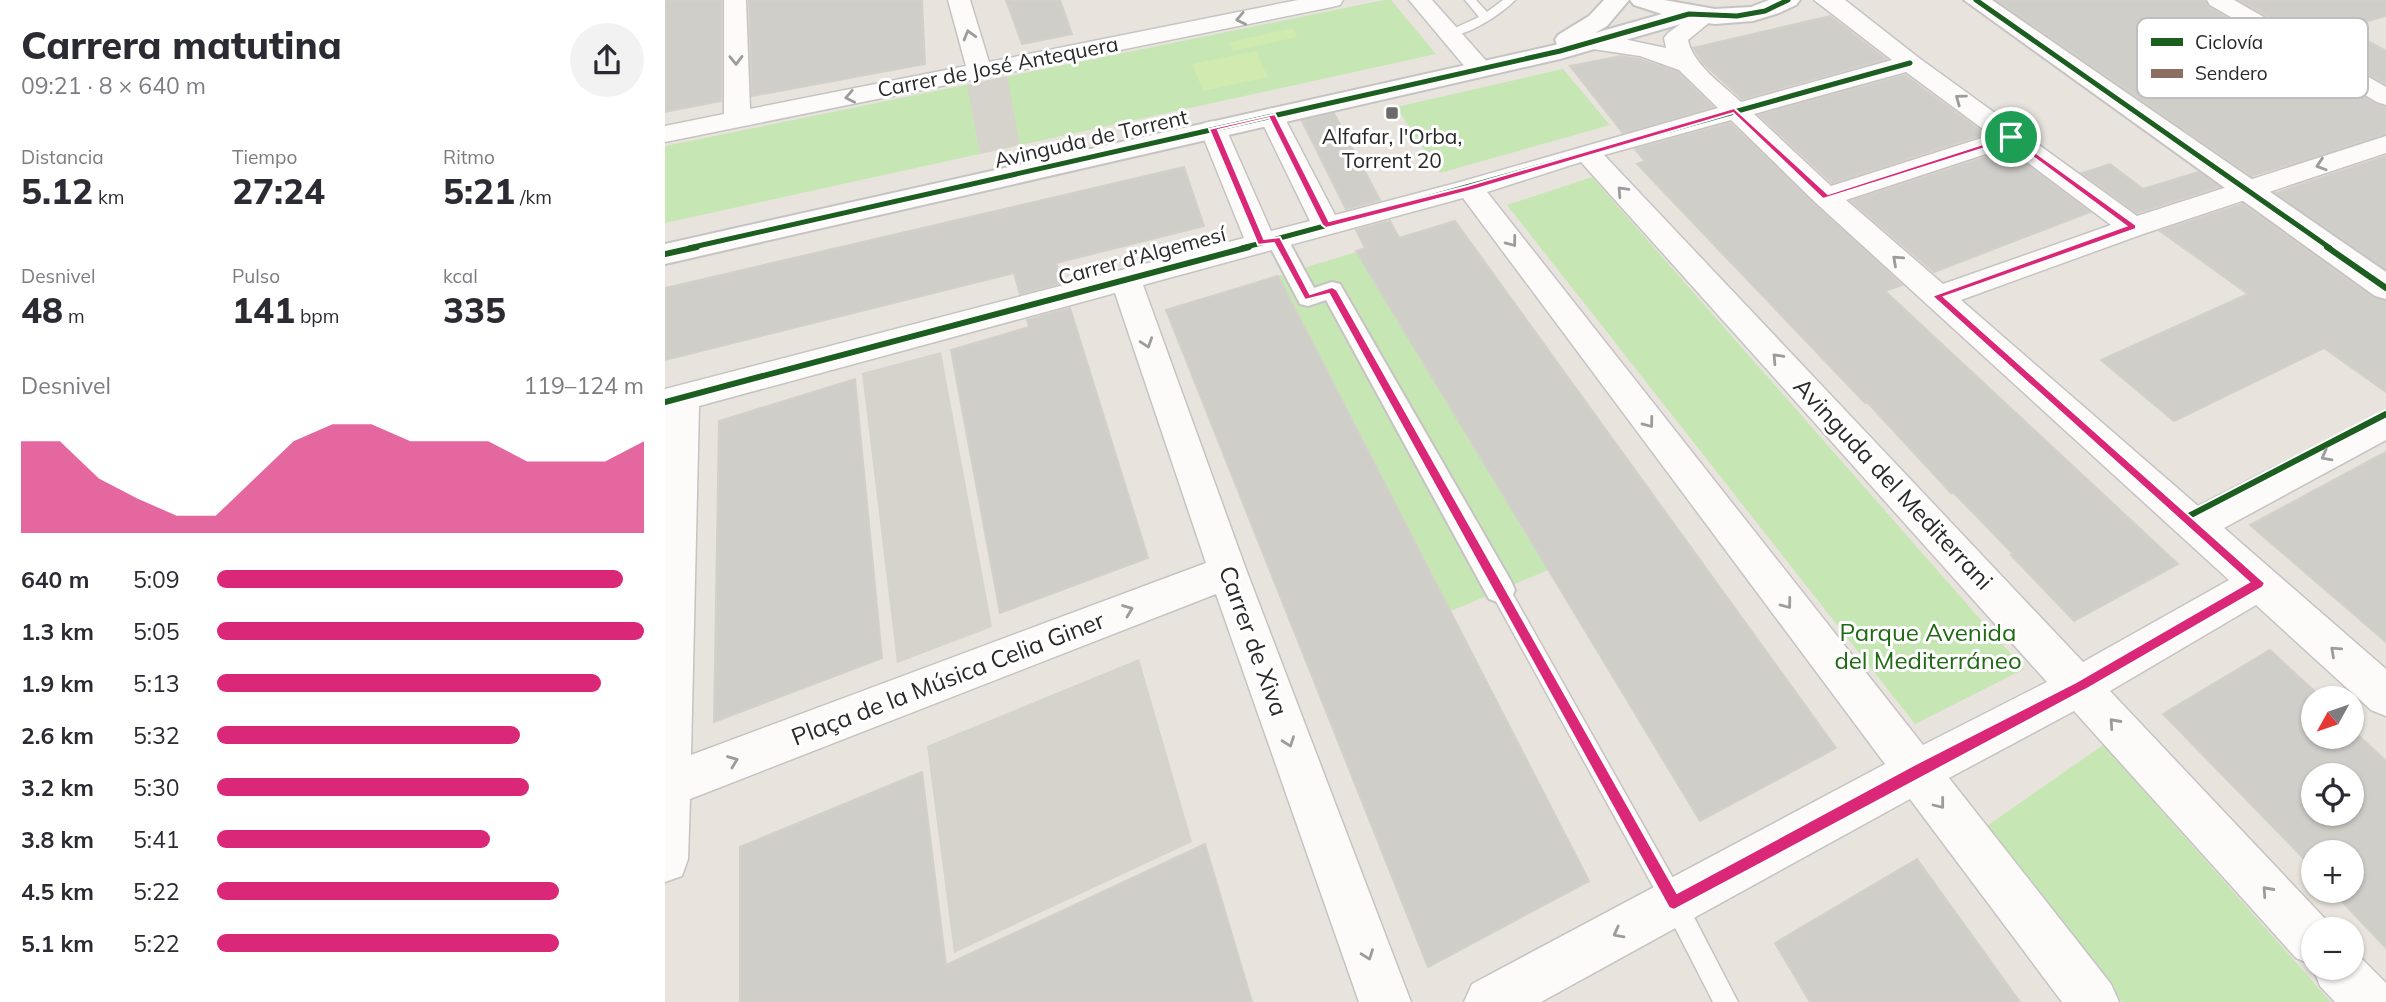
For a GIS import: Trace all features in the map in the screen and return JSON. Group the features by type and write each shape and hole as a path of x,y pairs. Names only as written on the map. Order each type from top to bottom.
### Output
{"street":[{"path":"735,0 737,119"},
{"path":"959,0 979,70"},
{"name":"Carrer de José Antequera","path":"665,134 979,70 1201,18 1332,0"},
{"path":"1420,0 1480,69"},
{"path":"1525,58 1582,32 1607,13 1617,0"},
{"path":"1642,0 1697,15 1737,16 1765,10 1788,0"},
{"path":"1825,0 1837,5 1910,63 2133,227"},
{"path":"1976,0 2386,288"},
{"path":"2218,0 2249,18"},
{"path":"1525,58 1594,43 1697,15"},
{"path":"1697,15 1676,38 1678,50 1688,65 1826,197 2386,696"},
{"path":"1594,43 1623,44 1657,52 1688,65"},
{"name":"Avinguda de Torrent","path":"665,254 1525,58"},
{"name":"Carrer d’Algemesí","path":"674,399 1470,188 1585,152 1910,63"},
{"path":"2368,87 2386,97"},
{"path":"1272,116 1326,225"},
{"path":"1213,129 1269,241 1308,298 1332,290 1500,590"},
{"path":"1826,197 2011,137"},
{"path":"1937,296 2133,227 2386,144"},
{"name":"Avinguda del Mediterrani","path":"1585,152 2301,929"},
{"path":"1470,188 2093,1002"},
{"name":"Carrer de Xiva","path":"1125,279 1228,572 1385,1002"},
{"path":"665,859 669,785 674,399"},
{"path":"2194,526 2386,424"},
{"name":"Plaça de la Música Celia Giner","path":"669,785 1228,572"},
{"path":"1490,1002 2080,686 2259,583"},
{"path":"2348,980 2369,1002"}],"lane":[{"path":"1470,0 1486,18"},
{"path":"1450,34 1486,18 1510,0"},
{"path":"1500,590 1727,1002"}],"green space":[{"path":"1391,0 1436,54 665,223 665,146"},
{"path":"1293,28 1297,37 1233,51 1229,42"},
{"path":"1256,51 1268,77 1203,91 1192,64"},
{"path":"1563,69 1610,125 1440,173 1396,107"},
{"name":"Parque Avenida del Mediterráneo","path":"1592,177 2024,669 1915,724 1507,205"},
{"path":"1356,252 1548,570 1451,611 1278,276"},
{"path":"2103,745 2301,968 2301,980 2311,980 2331,1002 2122,1002 1984,828"}],"shaded area":[{"path":"1007,76 1020,145 980,154 967,85"},
{"path":"941,352 992,627 897,663 862,373"},
{"path":"1139,659 1192,842 954,953 927,746"}],"building":[{"path":"665,0 721,0 721,101 665,112"},
{"path":"749,0 922,0 925,64 752,96"},
{"path":"1006,0 1060,0 1072,34 1022,44"},
{"path":"1997,0 2204,0 2209,7 2228,18 2137,18 2137,97"},
{"path":"2239,0 2386,0 2386,16 2368,21 2368,18 2270,18"},
{"path":"1830,16 1886,59 1742,99 1704,64 1693,48"},
{"path":"2368,41 2386,51 2386,84 2368,74"},
{"path":"1621,56 1678,72 1713,107 1623,133 1570,66"},
{"path":"1905,75 1985,134 1832,183 1759,115"},
{"path":"2139,98 2366,98 2386,107 2386,134 2252,176"},
{"path":"1334,113 1380,200 1346,209 1302,121"},
{"path":"1730,123 1902,285 1885,291 2178,564 2074,621 2011,555 2013,554 1953,492 1951,493 1637,164 1645,161 1635,149"},
{"path":"2007,150 2090,212 1934,272 1851,201"},
{"path":"2386,156 2386,269 2276,193"},
{"path":"2110,164 2143,189 2198,172 2219,187 2137,213 2082,173"},
{"path":"1184,167 1204,226 1056,263 1062,283 1020,294 1014,273 665,360 665,288"},
{"path":"2242,204 2373,298 2386,301 2386,392 2324,348 2174,421 2101,360 2248,294 2160,231"},
{"path":"1390,221 1399,238 1455,221 1836,748 1700,821 1356,251 1365,248 1356,230"},
{"path":"1278,276 1589,881 1428,967 1166,310"},
{"path":"1070,308 1148,558 1000,613 951,350 1029,327 1027,320"},
{"path":"855,379 882,658 714,722 719,421"},
{"path":"2386,452 2386,642 2250,525"},
{"path":"2270,650 2309,686 2301,686 2301,749 2364,749 2364,740 2386,761 2386,948 2364,925 2364,917 2357,917 2343,903 2364,903 2364,840 2301,840 2301,856 2163,714"},
{"path":"922,772 946,965 1205,844 1252,1002 740,1002 740,847"},
{"path":"1917,859 2020,1002 1810,1002 1775,943"}],"marked path":[{"path":"1277,239 1308,298 1332,290 1500,590"}],"cycle path":[{"path":"665,254 1560,51 1689,14 1737,16 1765,11 1788,0"},
{"path":"1976,0 2386,288"},
{"path":"665,402 1470,188 1586,152 1910,63"},
{"path":"2185,518 2386,414"}],"place":[{"name":"Alfafar, l'Orba, Torrent 20","path":"1392,113"}],"route":[{"path":"1734,110 1826,197 2011,137 2133,227 1937,296 2259,583 2080,686 1674,902 1332,290 1308,298 1277,239 1261,243 1213,129 1272,116 1326,225 1470,188 1734,110"}]}
